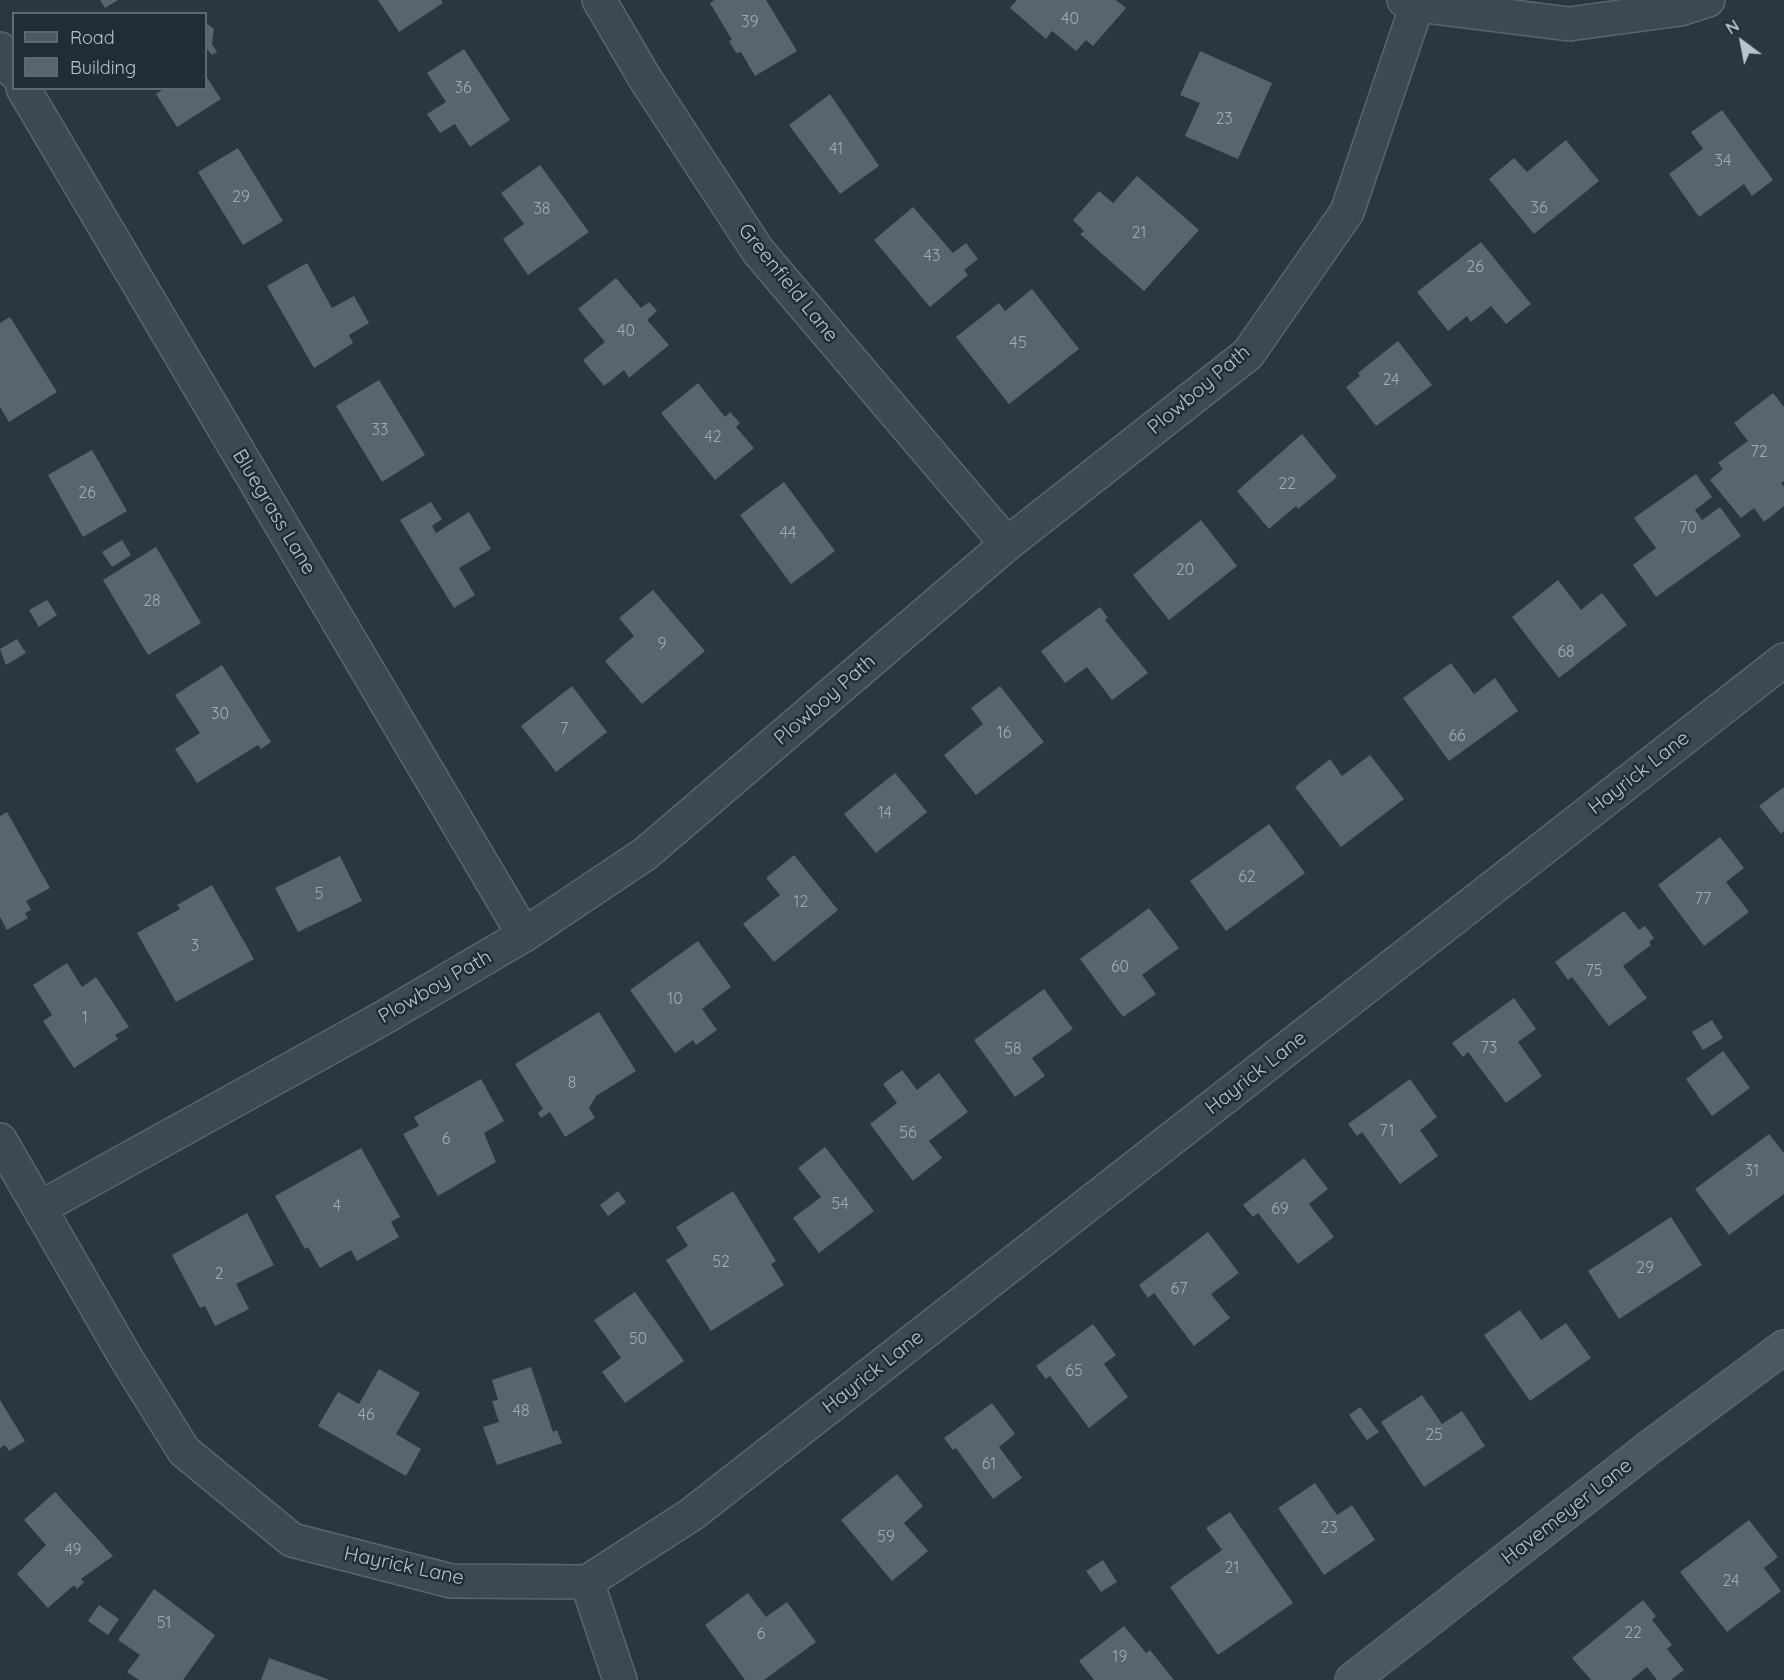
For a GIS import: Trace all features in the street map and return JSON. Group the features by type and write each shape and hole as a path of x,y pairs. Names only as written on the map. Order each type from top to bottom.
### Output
{"street":[{"name":"Greenfield Lane","path":"599,0 646,80 758,251 1007,544"},
{"path":"1410,2 1569,24 1680,9 1708,0"},
{"name":"Plowboy Path","path":"40,1208 383,1018 525,935 645,854 1007,544 1248,354 1347,212 1410,2"},
{"path":"0,49 12,69"},
{"name":"Bluegrass Lane","path":"24,90 525,935"},
{"name":"Hayrick Lane","path":"0,1140 126,1358 184,1451 292,1540 451,1581 587,1582 692,1514 1784,660"},
{"name":"Havemeyer Lane","path":"1352,1680 1650,1447 1784,1347"},
{"path":"587,1582 620,1680"}],"building":[{"path":"100,0 118,0 105,8"},
{"path":"378,0 441,0 443,3 399,32"},
{"path":"715,0 766,0 797,51 755,76 741,52 736,53 729,41 732,40 710,3"},
{"path":"1017,0 1116,0 1126,8 1093,46 1086,40 1076,51 1052,31 1046,39 1010,8"},
{"path":"207,24 214,29 212,44 217,52 212,55 207,49"},
{"path":"464,49 510,120 470,147 455,124 440,133 427,114 446,102 427,73"},
{"path":"1200,51 1272,83 1238,159 1185,136 1200,103 1180,95"},
{"path":"207,78 221,99 177,127 156,94 162,90 207,90"},
{"path":"830,94 879,166 840,194 789,125"},
{"path":"1722,110 1773,180 1752,196 1744,184 1699,217 1669,174 1703,149 1691,132"},
{"path":"1566,140 1599,181 1534,234 1489,179 1514,158 1527,172"},
{"path":"238,148 283,221 243,245 198,172"},
{"path":"540,165 589,232 528,275 503,239 524,224 501,193"},
{"path":"1137,176 1199,230 1144,291 1080,234 1084,231 1073,220 1099,191 1113,203"},
{"path":"913,207 953,253 966,243 978,259 964,270 968,275 930,307 874,240"},
{"path":"1481,242 1531,304 1506,324 1491,306 1471,322 1467,316 1448,331 1417,292"},
{"path":"307,263 332,308 354,296 369,323 349,335 353,343 314,368 267,286"},
{"path":"616,278 641,308 649,302 657,311 647,320 669,345 629,378 624,370 604,386 583,360 605,342 578,309"},
{"path":"1032,289 1079,349 1009,404 956,337 999,303 1005,311"},
{"path":"10,317 57,392 9,422 0,407 0,323"},
{"path":"1398,341 1432,385 1376,426 1346,387 1360,376 1358,373"},
{"path":"379,380 425,455 382,482 336,406"},
{"path":"698,383 725,417 730,412 740,423 736,427 754,448 715,480 661,413"},
{"path":"1773,393 1784,407 1784,481 1781,483 1784,487 1784,506 1764,522 1754,508 1741,518 1710,480 1723,469 1718,463 1748,441 1734,423"},
{"path":"1302,434 1337,477 1298,509 1296,506 1269,529 1237,491"},
{"path":"92,450 127,511 83,537 48,475"},
{"path":"1696,474 1712,497 1695,510 1702,520 1720,507 1741,536 1656,597 1633,565 1656,548 1634,518"},
{"path":"784,482 835,551 791,584 740,515"},
{"path":"431,502 442,519 432,526 436,533 469,512 491,549 459,568 475,595 454,608 400,520"},
{"path":"1201,520 1237,566 1169,620 1133,575"},
{"path":"122,540 131,555 112,567 102,552"},
{"path":"156,547 201,623 148,655 103,580"},
{"path":"1558,580 1581,610 1602,593 1627,625 1559,678 1512,617"},
{"path":"653,590 705,651 642,704 605,661 634,636 619,618"},
{"path":"47,600 57,615 39,627 29,610"},
{"path":"1100,607 1108,618 1105,620 1148,673 1112,700 1087,667 1065,683 1041,651"},
{"path":"17,639 26,653 6,665 0,649"},
{"path":"1451,663 1474,694 1495,678 1518,711 1449,761 1403,698"},
{"path":"222,665 271,742 261,749 258,745 197,783 175,749 200,733 175,695"},
{"path":"572,686 607,732 556,772 521,726"},
{"path":"1000,686 1044,742 976,795 944,755 983,724 971,708"},
{"path":"1370,755 1404,799 1341,847 1295,787 1330,759 1342,776"},
{"path":"895,773 927,812 876,853 844,814"},
{"path":"1784,787 1784,831 1781,834 1759,806"},
{"path":"7,812 50,888 26,901 31,910 25,913 28,918 7,930 0,917 0,816"},
{"path":"1269,824 1305,873 1226,931 1190,881"},
{"path":"1720,837 1744,868 1726,882 1749,912 1704,946 1658,885"},
{"path":"794,855 838,910 774,962 743,924 780,895 766,878"},
{"path":"340,856 362,901 298,932 275,888"},
{"path":"212,885 254,959 176,1002 137,933 180,909 177,905"},
{"path":"1149,908 1179,948 1142,975 1156,994 1123,1017 1080,959"},
{"path":"1624,911 1639,930 1645,926 1654,938 1649,942 1651,945 1623,966 1647,998 1609,1026 1572,977 1568,980 1555,962"},
{"path":"698,941 731,987 702,1009 717,1030 696,1045 693,1040 675,1053 630,990"},
{"path":"67,963 82,987 96,977 129,1027 115,1035 118,1039 74,1068 43,1021 52,1015 33,985"},
{"path":"1044,989 1073,1029 1032,1058 1045,1076 1015,1097 974,1040"},
{"path":"1514,998 1536,1029 1518,1042 1542,1076 1506,1103 1468,1052 1463,1057 1452,1043"},
{"path":"599,1012 636,1071 596,1096 589,1108 595,1118 565,1137 550,1112 541,1118 538,1113 543,1109 515,1064"},
{"path":"1712,1020 1723,1038 1703,1050 1692,1032"},
{"path":"1723,1051 1750,1088 1712,1116 1686,1079"},
{"path":"902,1070 917,1090 939,1073 968,1112 929,1141 942,1158 913,1181 870,1124 897,1103 883,1084"},
{"path":"481,1079 504,1121 484,1133 496,1162 438,1196 403,1134 419,1126 414,1117"},
{"path":"1410,1079 1437,1117 1420,1130 1438,1156 1400,1184 1362,1132 1357,1136 1348,1124"},
{"path":"1769,1134 1784,1153 1784,1194 1729,1235 1695,1189"},
{"path":"825,1147 874,1211 819,1253 793,1218 821,1197 798,1168"},
{"path":"361,1148 400,1217 391,1222 399,1237 357,1261 351,1250 320,1268 308,1247 305,1249 275,1196"},
{"path":"1304,1158 1328,1189 1309,1204 1334,1237 1298,1264 1258,1213 1253,1217 1243,1205"},
{"path":"618,1191 626,1202 608,1216 600,1205"},
{"path":"733,1191 776,1261 771,1264 784,1285 711,1331 666,1260 688,1246 676,1227"},
{"path":"247,1213 274,1265 236,1284 249,1309 215,1326 205,1306 200,1308 172,1255"},
{"path":"1671,1217 1702,1265 1619,1319 1588,1271"},
{"path":"1208,1232 1239,1273 1211,1294 1230,1318 1194,1346 1154,1293 1148,1298 1139,1285"},
{"path":"635,1292 684,1361 625,1403 602,1372 621,1358 594,1320"},
{"path":"1520,1310 1541,1340 1566,1323 1591,1358 1530,1401 1484,1335"},
{"path":"1093,1324 1116,1355 1104,1364 1128,1397 1089,1428 1050,1376 1046,1379 1036,1366"},
{"path":"531,1367 553,1432 557,1430 562,1443 497,1465 483,1427 499,1422 492,1401 498,1400 492,1380"},
{"path":"379,1369 420,1393 396,1434 421,1449 406,1476 318,1426 338,1392 359,1404"},
{"path":"1422,1395 1442,1424 1462,1411 1485,1446 1424,1487 1381,1422"},
{"path":"0,1400 25,1441 9,1451 5,1445 0,1448"},
{"path":"992,1403 1015,1434 999,1447 1022,1478 993,1499 956,1448 953,1450 944,1438"},
{"path":"1360,1407 1379,1432 1367,1440 1349,1415"},
{"path":"897,1474 923,1506 904,1523 928,1551 892,1581 841,1520"},
{"path":"1315,1483 1337,1515 1352,1505 1375,1540 1324,1575 1278,1508"},
{"path":"55,1492 113,1556 81,1579 84,1582 77,1589 74,1585 48,1608 17,1574 46,1545 24,1520"},
{"path":"1230,1512 1293,1603 1218,1655 1170,1587 1222,1550 1206,1528"},
{"path":"1749,1520 1778,1557 1764,1568 1781,1591 1727,1632 1680,1572"},
{"path":"1103,1560 1117,1582 1101,1592 1086,1571"},
{"path":"154,1589 215,1635 183,1680 139,1680 127,1672 140,1655 118,1640"},
{"path":"748,1593 766,1617 787,1602 816,1642 764,1680 745,1680 705,1625"},
{"path":"1643,1600 1656,1616 1652,1620 1672,1645 1667,1649 1684,1670 1671,1680 1657,1680 1647,1667 1631,1680 1591,1680 1572,1658"},
{"path":"99,1605 119,1619 108,1635 88,1621"},
{"path":"1124,1626 1146,1653 1150,1650 1174,1680 1094,1680 1079,1661"},
{"path":"269,1658 330,1680 261,1680"}]}
